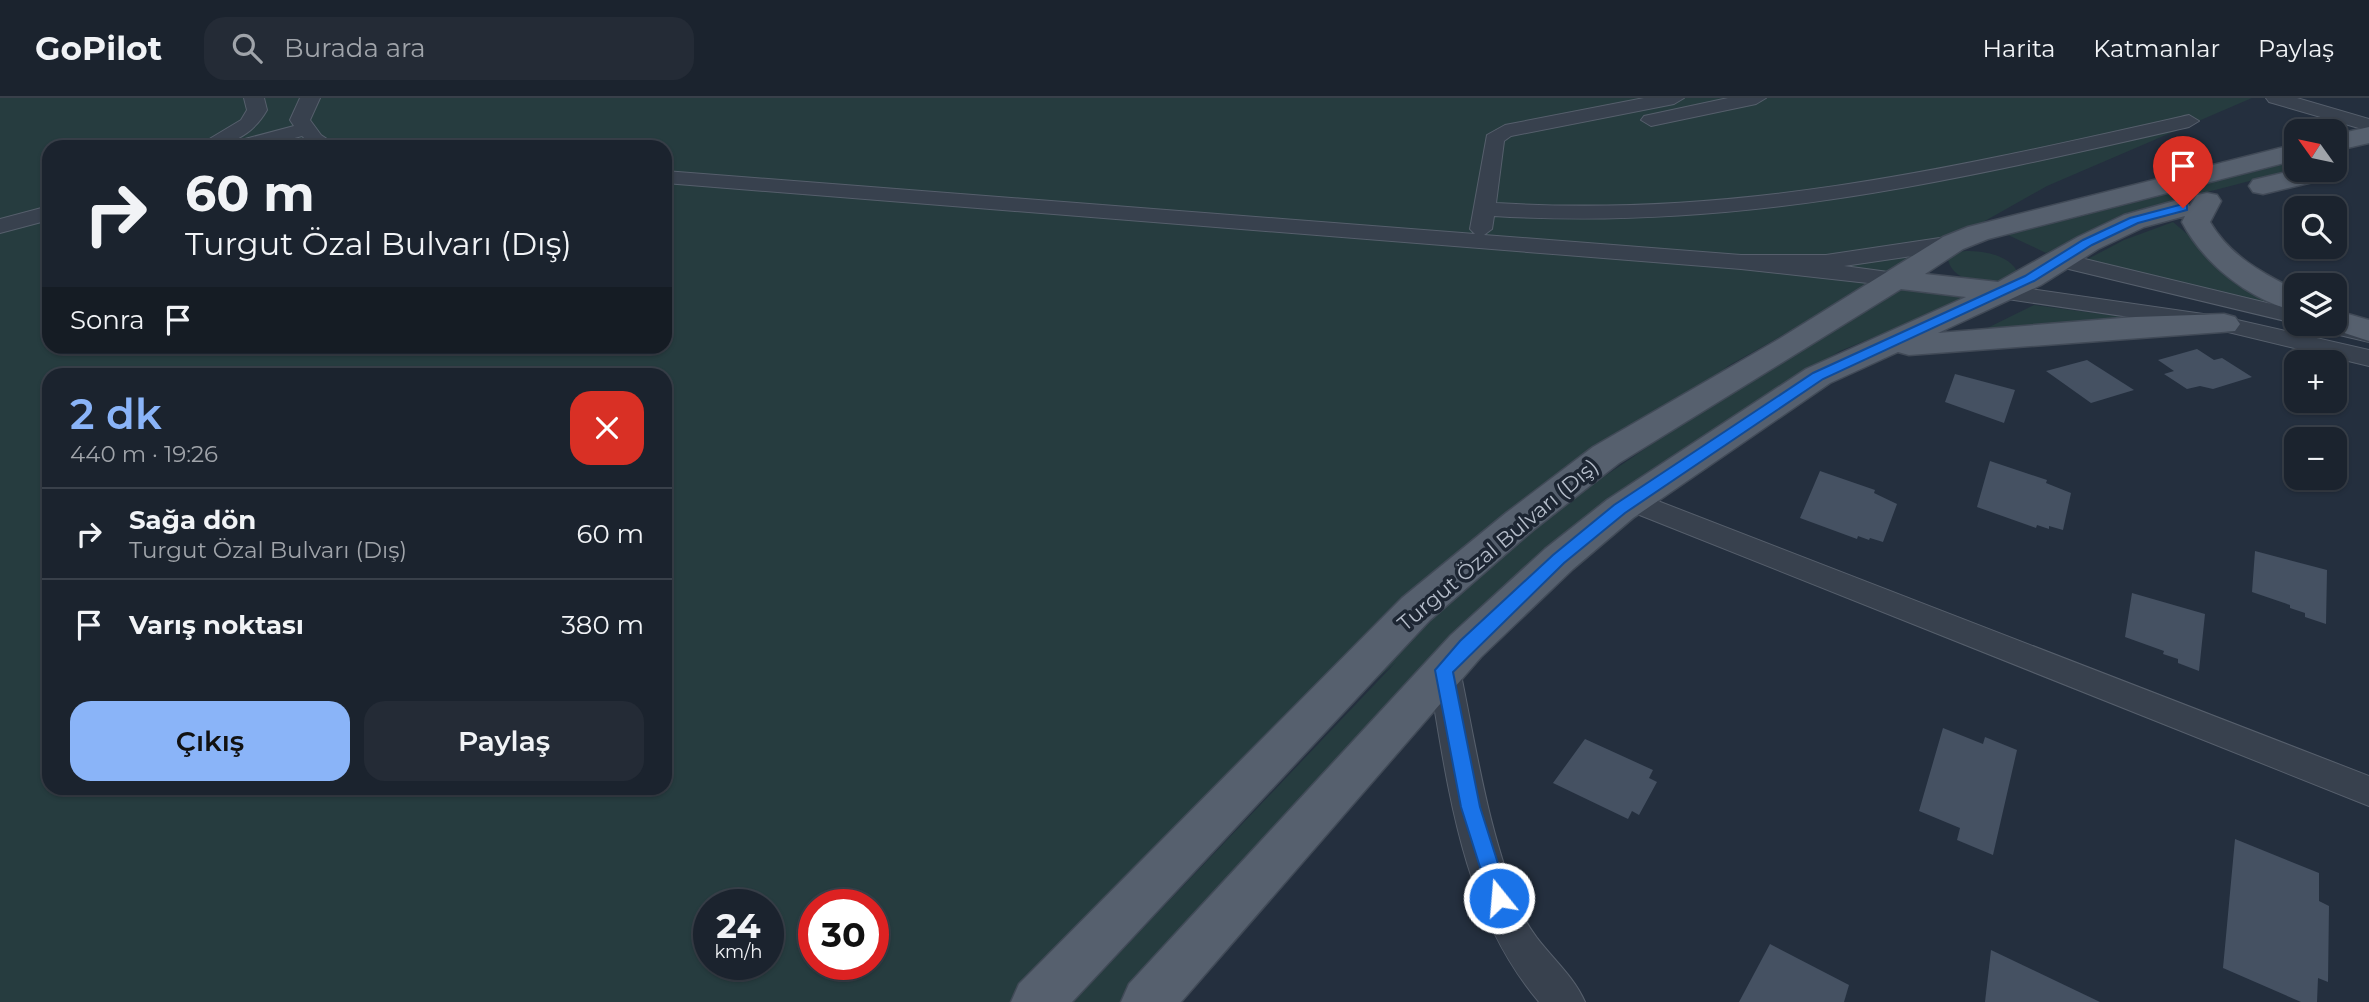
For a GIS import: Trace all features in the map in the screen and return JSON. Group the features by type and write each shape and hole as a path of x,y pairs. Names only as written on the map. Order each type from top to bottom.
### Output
{"main road":[{"path":"2347,140 2369,135"},
{"name":"Turgut Özal Bulvarı (Dış)","path":"1037,1002 1416,610 1519,522 1606,455 1965,238 2284,155"},
{"path":"2347,165 2369,161"},
{"path":"1147,1002 1444,670 1559,559 1632,500 1818,376 1889,346 2002,292 2134,221 2284,181"},
{"path":"2207,201 2196,222 2206,244 2245,275 2284,296"},
{"path":"1965,238 2060,260"},
{"path":"1895,279 2002,292"},
{"path":"1889,346 2135,327 2224,324"},
{"path":"2347,324 2369,333"}],"street":[{"path":"219,140 249,124 257,110 254,98"},
{"path":"310,98 300,120 316,140"},
{"path":"1480,240 1494,139 1505,131 1674,98"},
{"path":"1521,148 1756,98"},
{"path":"2276,98 2369,125"},
{"path":"2328,98 2369,104"},
{"path":"1483,209 1558,215 1644,212 1838,195 1927,179 2189,121"},
{"path":"266,140 307,130"},
{"path":"672,178 1480,240 1741,262 1895,279"},
{"path":"0,214 42,205"},
{"path":"0,226 42,215"},
{"path":"1741,262 1826,262 1965,238"},
{"path":"2060,260 2284,314"},
{"path":"2002,292 2224,324 2369,358"},
{"path":"2347,329 2369,333"},
{"path":"1632,500 2369,791"},
{"path":"1444,670 1470,807 1506,921 1549,995"}],"green space":[{"path":"0,98 2252,98 2047,186 1728,366 1605,476 1683,423 1908,286 1971,298 1840,351 1657,466 1542,552 1472,615 1120,1002 1073,1002 1396,662 1262,781 1044,1002 0,1002"},
{"path":"2284,164 2284,172 2123,214 2046,253 2008,235"},
{"path":"2173,222 2239,278 2284,304 2284,308 2084,261 2124,240"},
{"path":"1956,252 1989,253 2004,259 2019,275 2012,284 1966,278 1952,268 1948,260"},
{"path":"2034,305 2162,322 1971,336"}],"building":[{"path":"2197,349 2214,360 2222,358 2252,377 2213,389 2200,386 2187,389 2164,374 2174,371 2158,360"},
{"path":"2087,360 2134,390 2091,403 2046,371"},
{"path":"1955,374 2015,390 2004,423 1945,402"},
{"path":"1990,461 2047,480 2046,483 2071,493 2063,530 2037,525 2036,528 1977,507"},
{"path":"1820,471 1875,490 1874,493 1897,504 1883,542 1858,536 1857,539 1800,518"},
{"path":"2255,551 2327,570 2326,624 2305,617 2305,613 2290,608 2290,605 2252,592"},
{"path":"2132,593 2205,614 2199,671 2178,663 2178,659 2163,654 2164,651 2125,637"},
{"path":"1943,728 1983,744 1985,737 2017,750 1993,855 1957,840 1960,828 1919,811"},
{"path":"1585,739 1653,770 1649,778 1657,782 1639,815 1632,811 1628,819 1553,783"},
{"path":"2235,839 2319,873 2319,901 2329,906 2328,982 2318,978 2317,1002 2301,1002 2223,968"},
{"path":"1770,944 1849,985 1844,1002 1739,1002"},
{"path":"1991,950 2100,1002 1985,1002"}],"route":[{"path":"1499,898 1470,807 1444,670 1466,646 1559,559 1620,509 1818,376 1889,346 2030,279 2088,243 2134,221 2183,208"}]}
